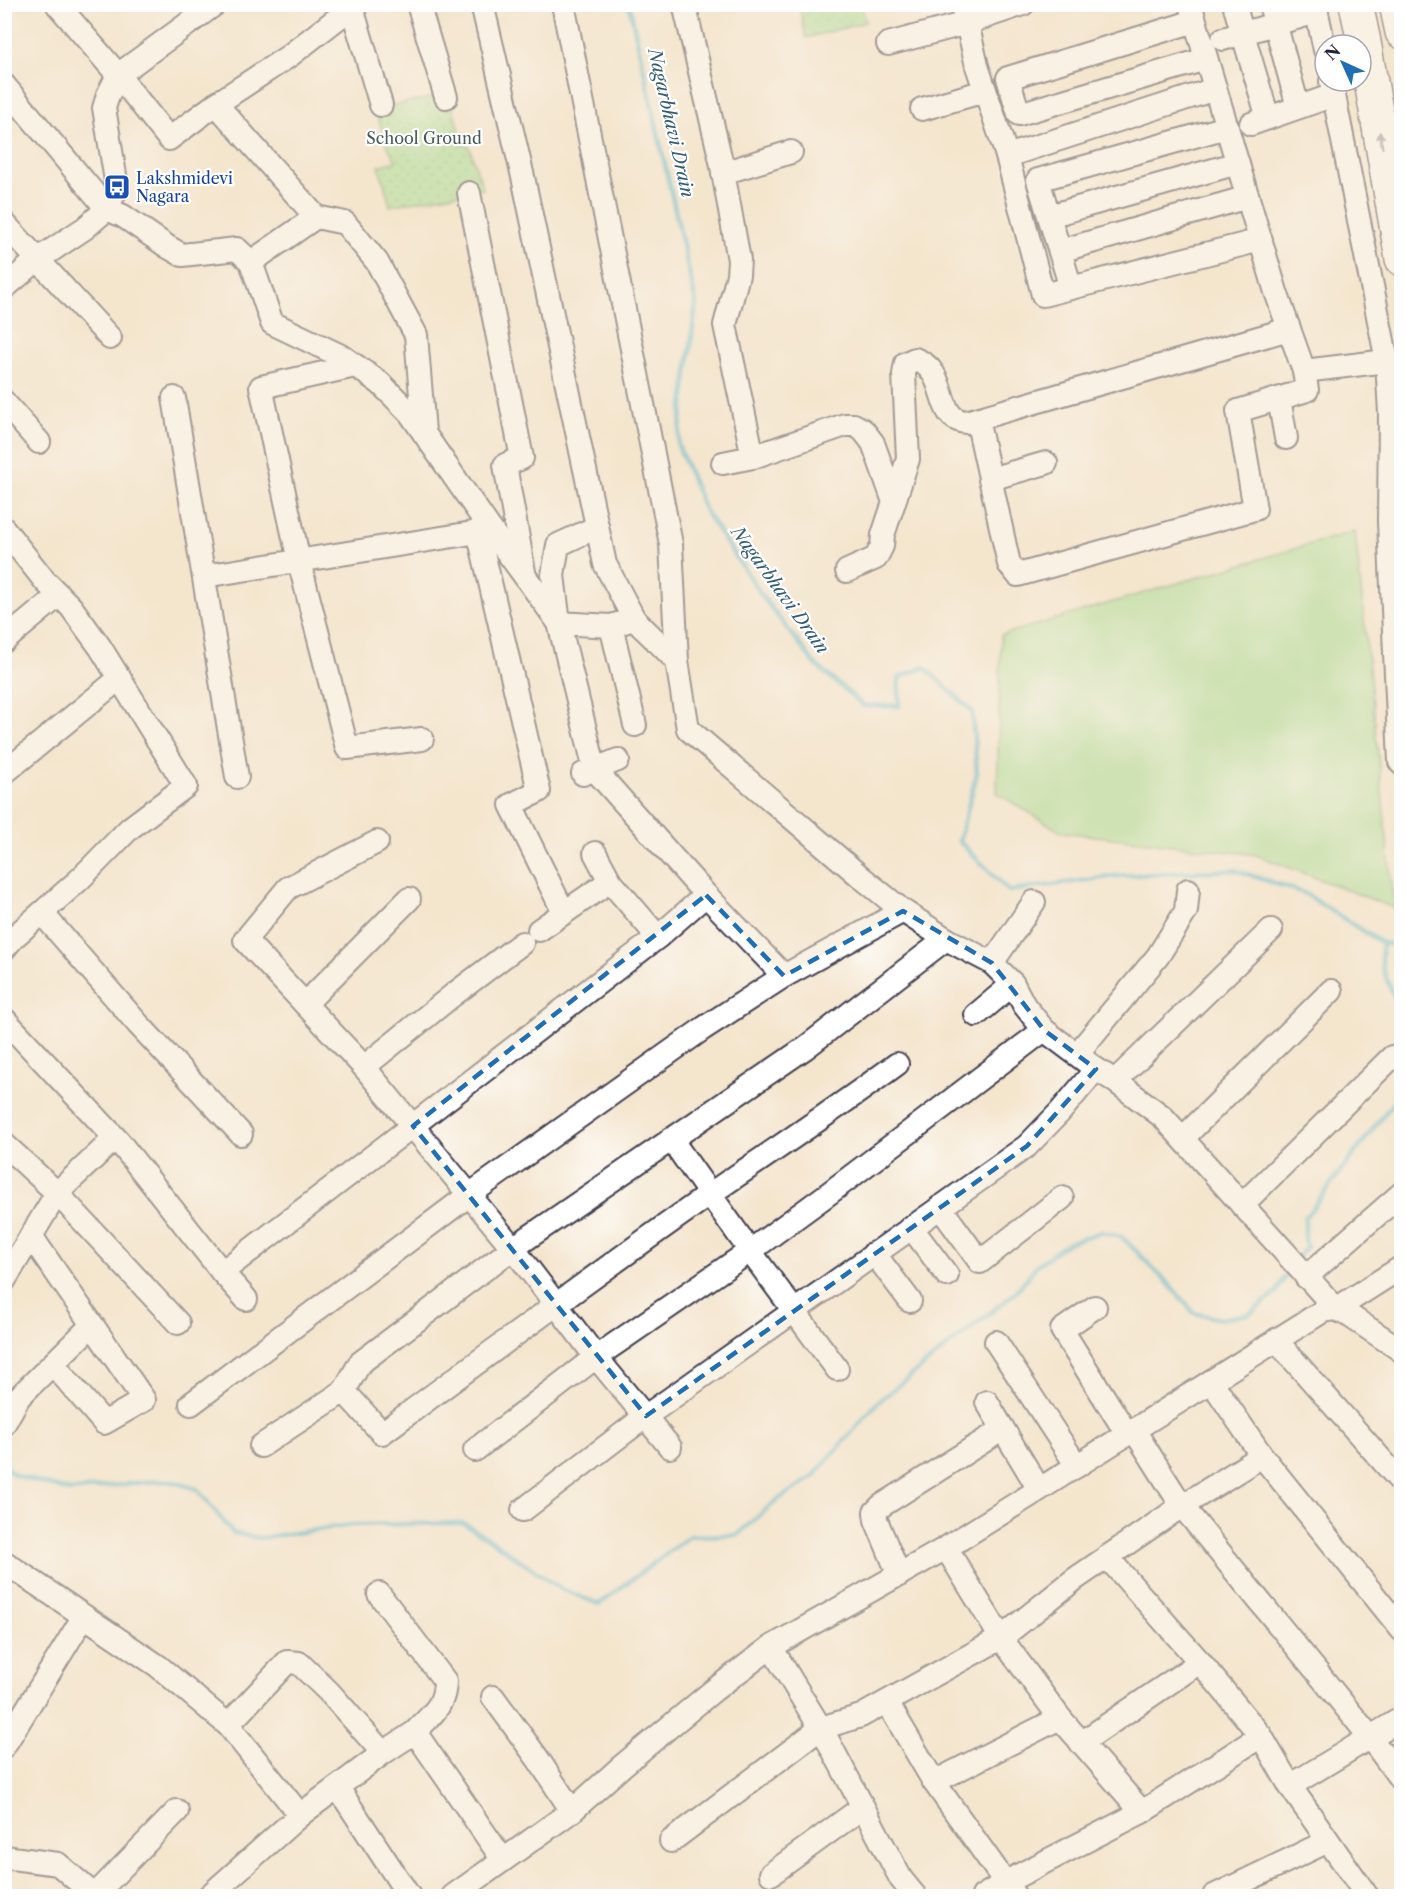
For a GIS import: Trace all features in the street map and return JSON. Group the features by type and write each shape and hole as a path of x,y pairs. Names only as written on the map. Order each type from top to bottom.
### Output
{"highway":[{"path":"1356,4 1401,259"},
{"path":"1396,4 1401,32"}],"street":[{"path":"57,4 169,139 216,104 289,56 354,6 381,105"},
{"path":"4,288 37,260 85,228 107,209 117,187 104,108 118,75 186,13 215,4"},
{"path":"418,4 446,97"},
{"path":"482,4 523,177 605,564 634,619 677,661"},
{"path":"563,4 671,544 678,733 903,910 946,939 992,963 1013,984 1024,1005 1044,1030 1163,1118 1183,1138 1336,1309 1401,1351"},
{"path":"684,4 723,172 739,260 738,275 725,325 753,457"},
{"path":"888,44 964,14 1023,4"},
{"path":"1234,4 1233,37 1259,121 1298,107 1324,93"},
{"path":"1233,37 1273,14 1316,8 1321,33"},
{"path":"981,418 990,479 1009,564 1018,575 1255,509 1238,411 1307,390 1304,371 1261,240 1227,126 1192,13 1008,78 1019,114 1206,59"},
{"path":"964,14 977,66 1007,156 1043,295 1261,240"},
{"path":"1273,14 1298,107"},
{"path":"4,85 107,209 123,216 182,255 237,249 251,262 272,323 343,357 380,383 410,413 484,531 525,576 559,623"},
{"path":"1007,156 1215,89"},
{"path":"922,109 985,91"},
{"path":"1334,93 1387,361 1390,413 1389,522 1401,764"},
{"path":"216,104 316,217 345,223 377,262 416,335 424,433"},
{"path":"1071,288 1038,180 1227,126"},
{"path":"723,172 791,152"},
{"path":"1049,216 1238,163"},
{"path":"468,193 522,458 505,465 525,576"},
{"path":"1060,250 1248,197"},
{"path":"251,262 316,217"},
{"path":"4,223 110,338"},
{"path":"847,571 876,558 882,546 883,535 908,459 904,374 906,363 915,359 926,363 937,378 949,415 957,421 966,422 1289,329"},
{"path":"1304,371 1387,361"},
{"path":"355,366 261,387 299,561 347,748 422,739"},
{"path":"174,398 237,777"},
{"path":"1279,399 1286,438"},
{"path":"4,402 39,442"},
{"path":"723,463 753,457 845,425 854,424 873,443 894,502"},
{"path":"990,479 1046,462"},
{"path":"597,526 558,545 553,575 559,623 588,772 784,976"},
{"path":"204,576 484,531"},
{"path":"484,531 539,791 511,805 564,913"},
{"path":"4,949 14,937 79,880 130,828 186,786 120,678 77,615 7,538"},
{"path":"4,640 59,595"},
{"path":"559,623 611,626 634,619"},
{"path":"611,626 635,725"},
{"path":"4,773 120,678"},
{"path":"588,772 618,760"},
{"path":"377,842 288,888 245,940 364,1067 513,1248 596,1357 670,1447"},
{"path":"595,853 610,881 658,937"},
{"path":"364,1067 530,936 610,881"},
{"path":"1077,1054 1158,956 1186,911 1188,890"},
{"path":"222,1272 658,937 706,895"},
{"path":"305,1004 409,899"},
{"path":"992,963 1034,902"},
{"path":"191,1404 469,1195 675,1048 784,976 903,910"},
{"path":"42,913 138,1024 241,1134"},
{"path":"523,1510 646,1416 1026,1146 1060,1112 1106,1075 1271,930"},
{"path":"261,1446 344,1390 360,1363 513,1248 805,1048 946,939"},
{"path":"976,1015 1013,984"},
{"path":"1183,1138 1331,991"},
{"path":"4,1019 116,1138 246,1299"},
{"path":"475,1450 596,1357 750,1251 837,1187 1044,1030"},
{"path":"1242,1205 1392,1057"},
{"path":"344,1390 382,1433 556,1304 710,1194 844,1104 897,1064"},
{"path":"4,1281 57,1193 116,1138"},
{"path":"671,1139 837,1369"},
{"path":"4,1144 57,1193 178,1323"},
{"path":"1305,1276 1401,1193"},
{"path":"940,1207 980,1262 1062,1198"},
{"path":"911,1227 947,1275"},
{"path":"31,1236 144,1400 104,1424 53,1364"},
{"path":"874,1253 910,1301"},
{"path":"453,1896 572,1811 704,1698 771,1647 946,1548 1323,1311 1336,1309 1401,1268"},
{"path":"1095,1308 1062,1330 1182,1506 1370,1737 1401,1781"},
{"path":"4,1424 12,1395 53,1364 92,1325"},
{"path":"1276,1340 1401,1483"},
{"path":"996,1342 1077,1466"},
{"path":"1211,1381 1262,1456 1401,1630"},
{"path":"987,1402 1039,1490"},
{"path":"899,1575 876,1520 875,1512 1004,1429"},
{"path":"671,1841 820,1728 861,1716 1001,1638 1075,1579 1182,1506 1262,1456"},
{"path":"946,1548 1001,1638 1060,1718 1142,1812"},
{"path":"1107,1557 1200,1662 1261,1736 1290,1786 1367,1896"},
{"path":"4,1562 158,1666 228,1725 300,1815"},
{"path":"209,1896 300,1815 415,1732 440,1705 445,1692 445,1681 380,1594"},
{"path":"4,1746 84,1616"},
{"path":"771,1647 820,1728 901,1879 915,1896"},
{"path":"228,1725 286,1662 299,1663 339,1701 383,1753"},
{"path":"1081,1743 1200,1662"},
{"path":"493,1697 572,1811"},
{"path":"887,1702 934,1782 1009,1890"},
{"path":"934,1782 1060,1718"},
{"path":"1290,1786 1401,1718"},
{"path":"415,1732 503,1860"},
{"path":"983,1896 1009,1890 1142,1812 1261,1736"},
{"path":"338,1788 409,1896"},
{"path":"771,1874 863,1807"},
{"path":"4,1857 58,1864 94,1896 177,1811"},
{"path":"1214,1896 1328,1841"}],"highlighted area":[{"path":"706,895 784,976 903,911 992,963 1044,1030 1096,1069 1027,1146 646,1416 413,1126"}],"green space":[{"path":"799,5 861,5 866,22 806,38"},
{"name":"School Ground","path":"449,94 463,145 469,146 483,189 390,206 379,166 396,161 387,145 375,109"},
{"path":"1355,531 1394,908 1256,855 1061,832 997,793 1001,635"}],"waterway":[{"name":"Nagarbhavi Drain","path":"629,4 696,303 678,445 705,511 765,600 816,665 864,706 899,706 899,678 924,667 972,711 977,773 959,841 1009,891 1116,876 1235,870 1304,893 1382,943 1402,946"},
{"path":"1382,943 1382,967 1402,1017"},
{"path":"1297,1258 1307,1247 1305,1218 1402,1091"},
{"path":"4,1466 15,1475 70,1491 171,1481 197,1489 233,1533 259,1538 352,1525 463,1523 561,1589 599,1604 690,1536 737,1535 777,1500 812,1478 879,1401 1015,1293 1037,1265 1068,1243 1101,1232 1122,1237 1194,1313 1221,1319 1249,1314 1276,1293 1290,1268"}],"place":[{"name":"Lakshmidevi Nagara","path":"117,187"}]}
